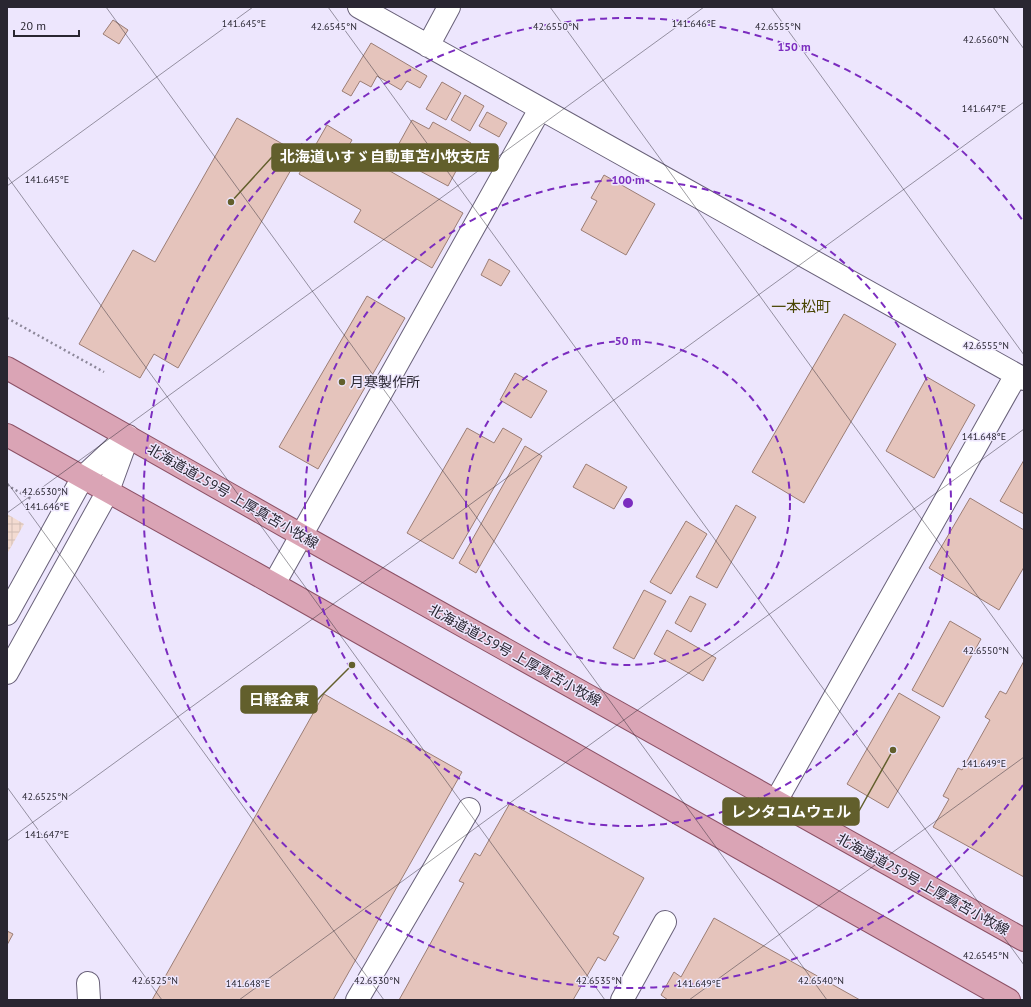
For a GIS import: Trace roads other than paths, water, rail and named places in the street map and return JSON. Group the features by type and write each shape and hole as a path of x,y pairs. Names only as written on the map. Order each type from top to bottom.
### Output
{"main road":[{"name":"北海道道259号 上厚真苫小牧線","path":"7,368 301,535 1024,940"},
{"path":"7,435 274,584 1009,1000"}],"street":[{"path":"359,7 1020,377 776,801"},
{"path":"428,46 449,7"},
{"path":"274,584 540,109"},
{"path":"7,614 83,478 128,436"},
{"path":"7,673 108,491 128,436"},
{"path":"357,1000 469,809"},
{"path":"622,1000 665,922"}],"place":[{"name":"北海道いすゞ自動車苫小牧支店","path":"231,202"},
{"name":"月寒製作所","path":"342,382"},
{"name":"日軽金東","path":"352,665"},
{"name":"レンタコムウェル","path":"893,750"}],"district":[{"name":"一本松町","path":"801,306"}]}
